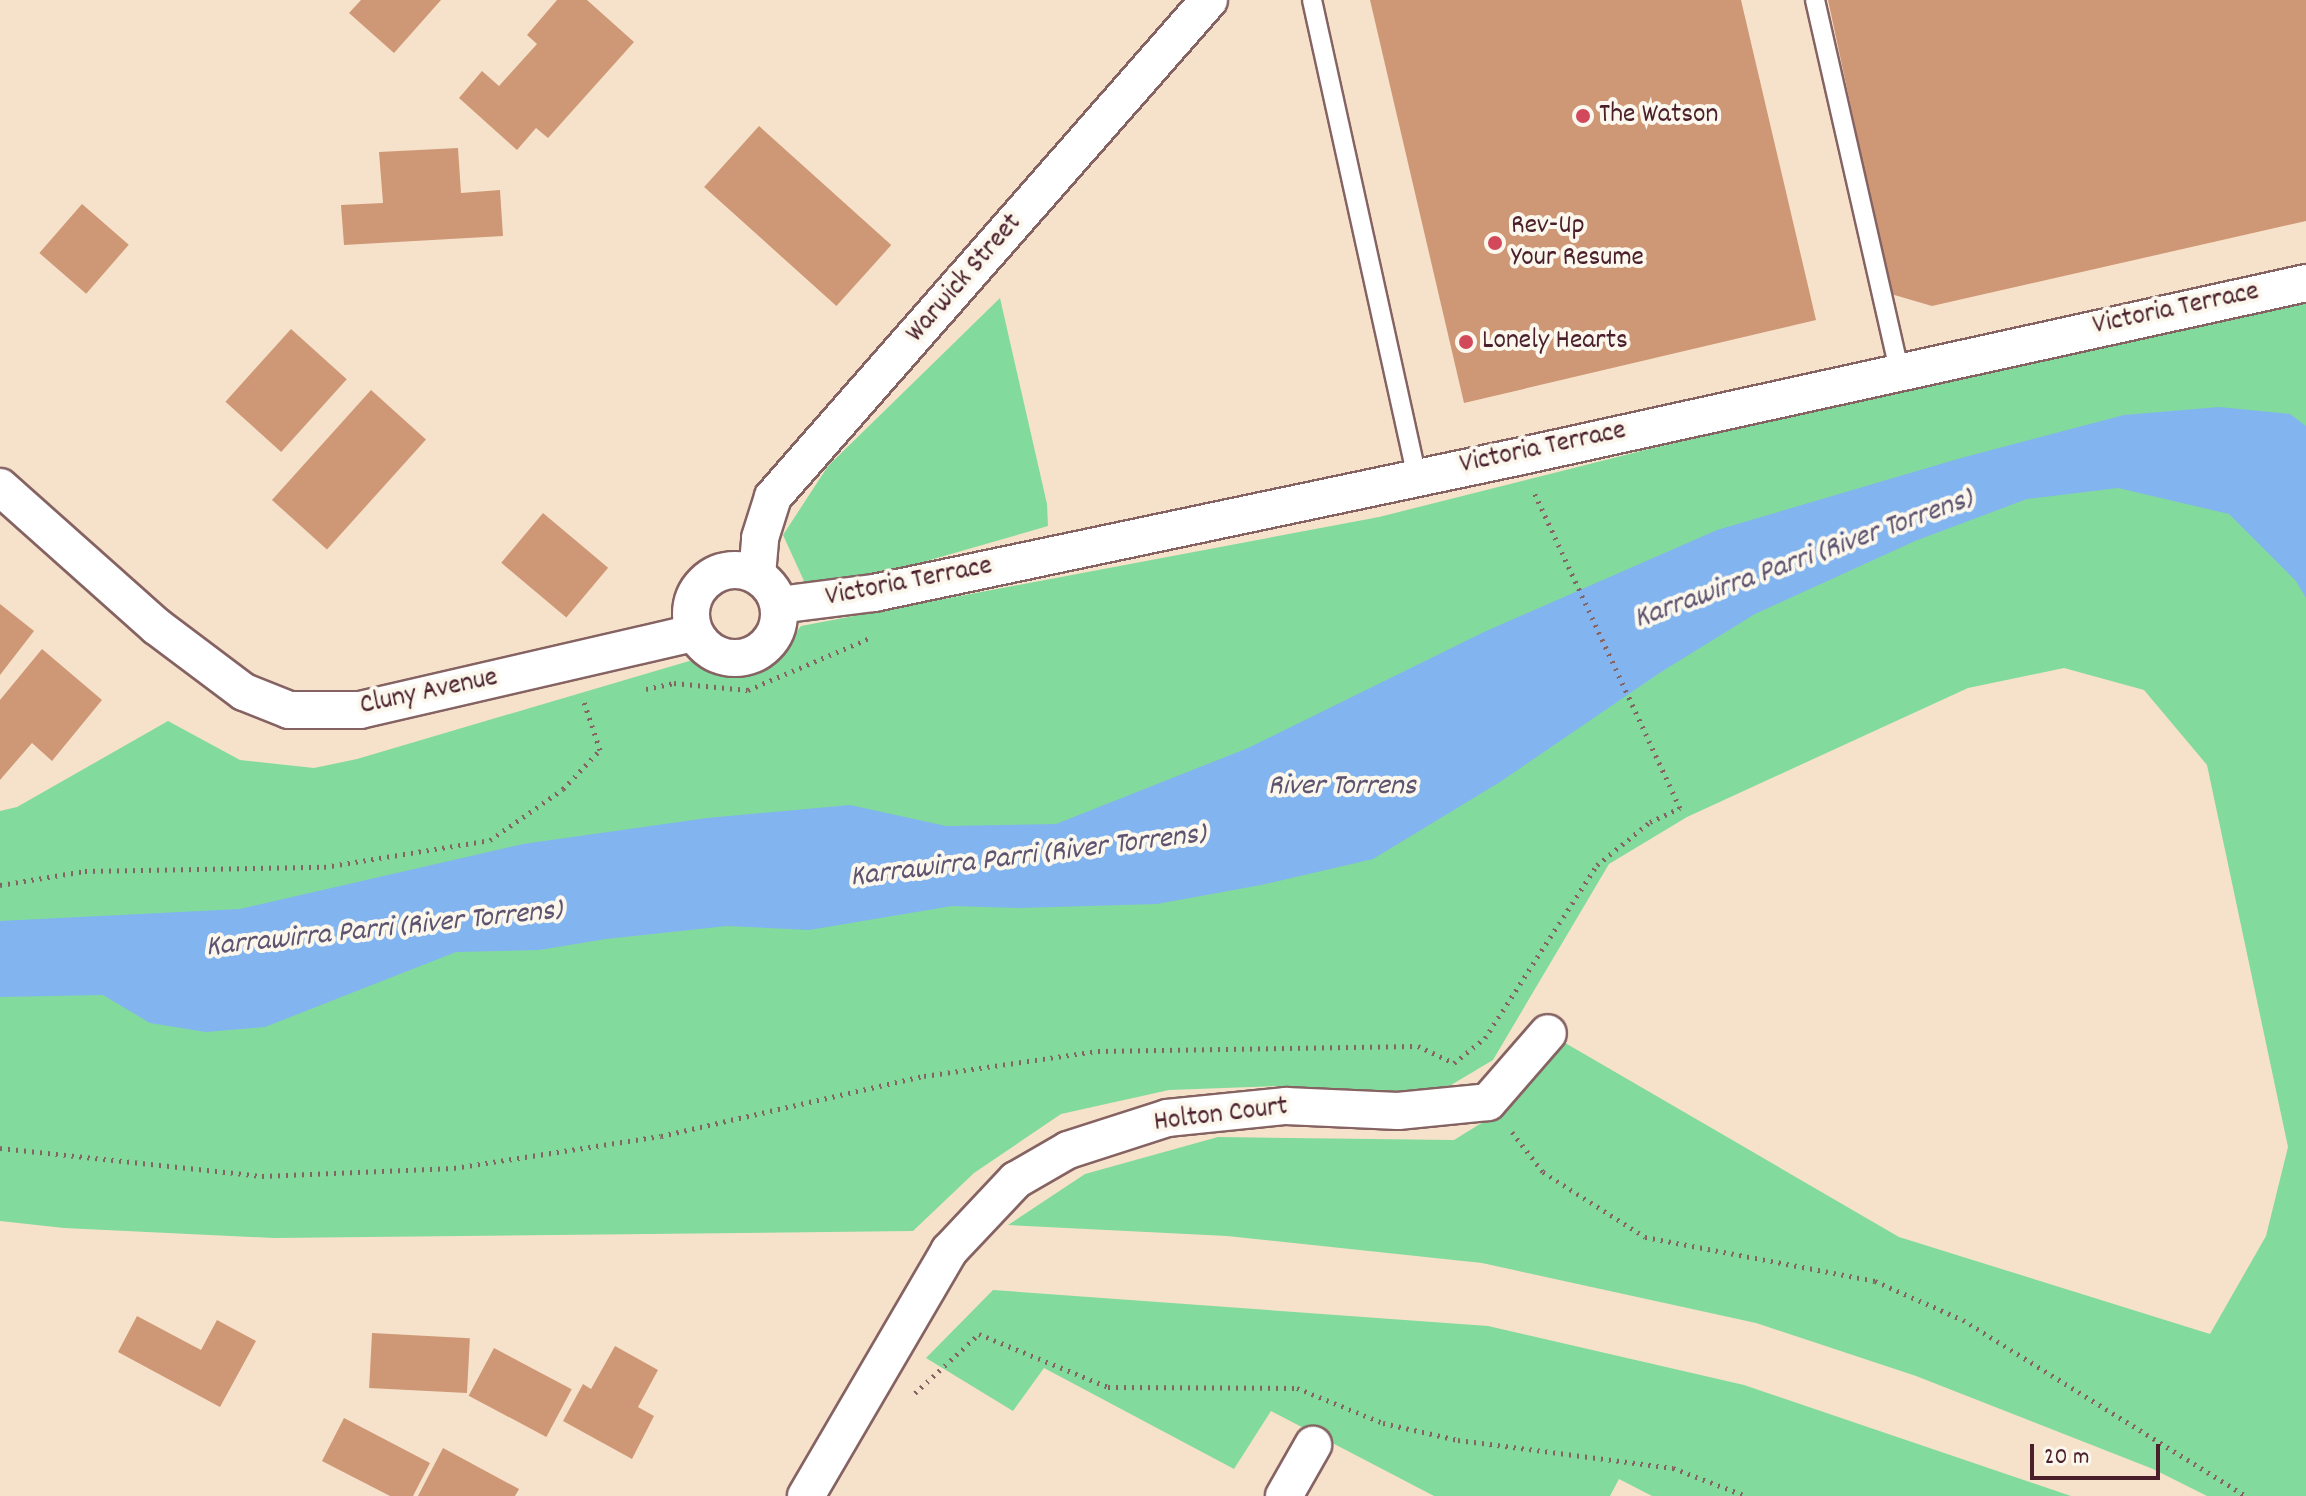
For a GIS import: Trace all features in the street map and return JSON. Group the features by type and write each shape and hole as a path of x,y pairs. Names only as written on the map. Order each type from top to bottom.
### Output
{"street":[{"name":"Warwick Street","path":"757,575 760,538 773,497 1209,0"},
{"name":"Victoria Terrace","path":"779,605 874,593 1522,456 1899,370 2306,283"},
{"name":"Cluny Avenue","path":"0,487 156,626 244,692 289,710 360,710 693,633"},
{"path":"731,570 757,575 769,585 779,605 779,621 773,638 747,657 717,655 693,633 691,613 694,597 709,577 731,570"},
{"path":"1488,1102 1548,1033"},
{"name":"Holton Court","path":"806,1496 949,1251 1016,1180 1068,1150 1167,1118 1286,1106 1398,1111 1488,1102"},
{"path":"1284,1496 1313,1445"}],"lane":[{"path":"1312,0 1417,476"},
{"path":"1815,0 1899,370"}],"path":[{"path":"1454,1063 1485,1038 1597,865 1650,822 1680,808 1532,487"},
{"path":"0,885 85,871 324,867 490,840 563,789 600,750 584,702"},
{"path":"0,1148 262,1176 454,1168 661,1136 924,1076 1098,1051 1418,1046 1454,1063 1543,1172 1645,1237 1875,1281 1963,1320 2246,1496"}],"green space":[{"path":"1000,298 1047,504 1048,526 836,587 804,581 783,535 828,466"},
{"path":"2306,303 2306,1496 2207,1496 2153,1469 1916,1376 1756,1323 1482,1263 1227,1236 1008,1225 1085,1174 1218,1137 1454,1140 1514,1103 1548,1033 1899,1237 2210,1334 2266,1236 2288,1147 2207,765 2144,690 2064,668 1968,688 1687,817 1609,864 1493,1060 1451,1085 1417,1092 1277,1086 1169,1090 1061,1114 974,1173 913,1231 274,1238 64,1228 0,1221 0,811 17,807 168,721 240,760 314,768 357,759 696,659 732,667 760,667 779,655 801,626 1379,517 1649,449 2214,319"},
{"path":"993,1290 1488,1326 1744,1385 2071,1496 1652,1496 1619,1479 1610,1496 1434,1496 1271,1411 1234,1469 1044,1368 1013,1411 926,1358"}],"water":[{"name":"River Torrens","path":"2219,407 2290,414 2306,426 2306,598 2296,581 2229,514 2118,488 2027,499 1915,541 1755,614 1661,672 1500,782 1373,859 1261,885 1157,904 1020,908 952,906 809,930 727,926 606,939 539,950 456,952 265,1027 206,1032 150,1023 103,995 0,997 0,921 240,909 523,844 707,818 850,805 946,826 1056,824 1248,748 1484,632 1717,530 1961,458 2124,415"}],"building":[{"path":"361,0 441,0 394,53 349,13"},
{"path":"557,0 587,0 634,42 548,138 536,128 517,150 459,98 482,71 499,86 537,44 527,35"},
{"name":"The Watson","path":"1370,0 1741,0 1816,320 1464,403"},
{"path":"1828,0 2306,0 2306,221 1932,306 1891,294"},
{"path":"759,126 891,245 836,306 704,187"},
{"path":"458,148 461,193 500,190 503,236 344,245 341,205 383,203 379,152"},
{"path":"82,204 129,245 86,294 39,253"},
{"path":"291,329 347,379 281,452 225,402"},
{"path":"371,390 426,440 327,550 272,500"},
{"path":"543,513 608,568 566,617 501,563"},
{"path":"0,604 34,631 0,675"},
{"path":"42,649 102,700 52,761 32,743 0,780 0,700"},
{"path":"137,1316 201,1350 217,1320 256,1341 220,1407 118,1352"},
{"path":"372,1333 470,1338 467,1393 369,1388"},
{"path":"615,1346 658,1370 638,1407 654,1416 632,1459 563,1421 583,1384 591,1389"},
{"path":"494,1348 572,1389 546,1437 469,1396"},
{"path":"344,1418 430,1463 413,1496 390,1496 322,1461"},
{"path":"443,1448 519,1489 515,1496 418,1496"}],"place":[{"name":"The Watson","path":"1583,116"},
{"name":"Rev-Up Your Resume","path":"1495,243"},
{"name":"Lonely Hearts","path":"1466,342"}],"water label":[{"name":"Karrawirra Parri (River Torrens)","path":"1804,561"},
{"name":"Karrawirra Parri (River Torrens)","path":"1028,858"},
{"name":"Karrawirra Parri (River Torrens)","path":"384,931"}]}
